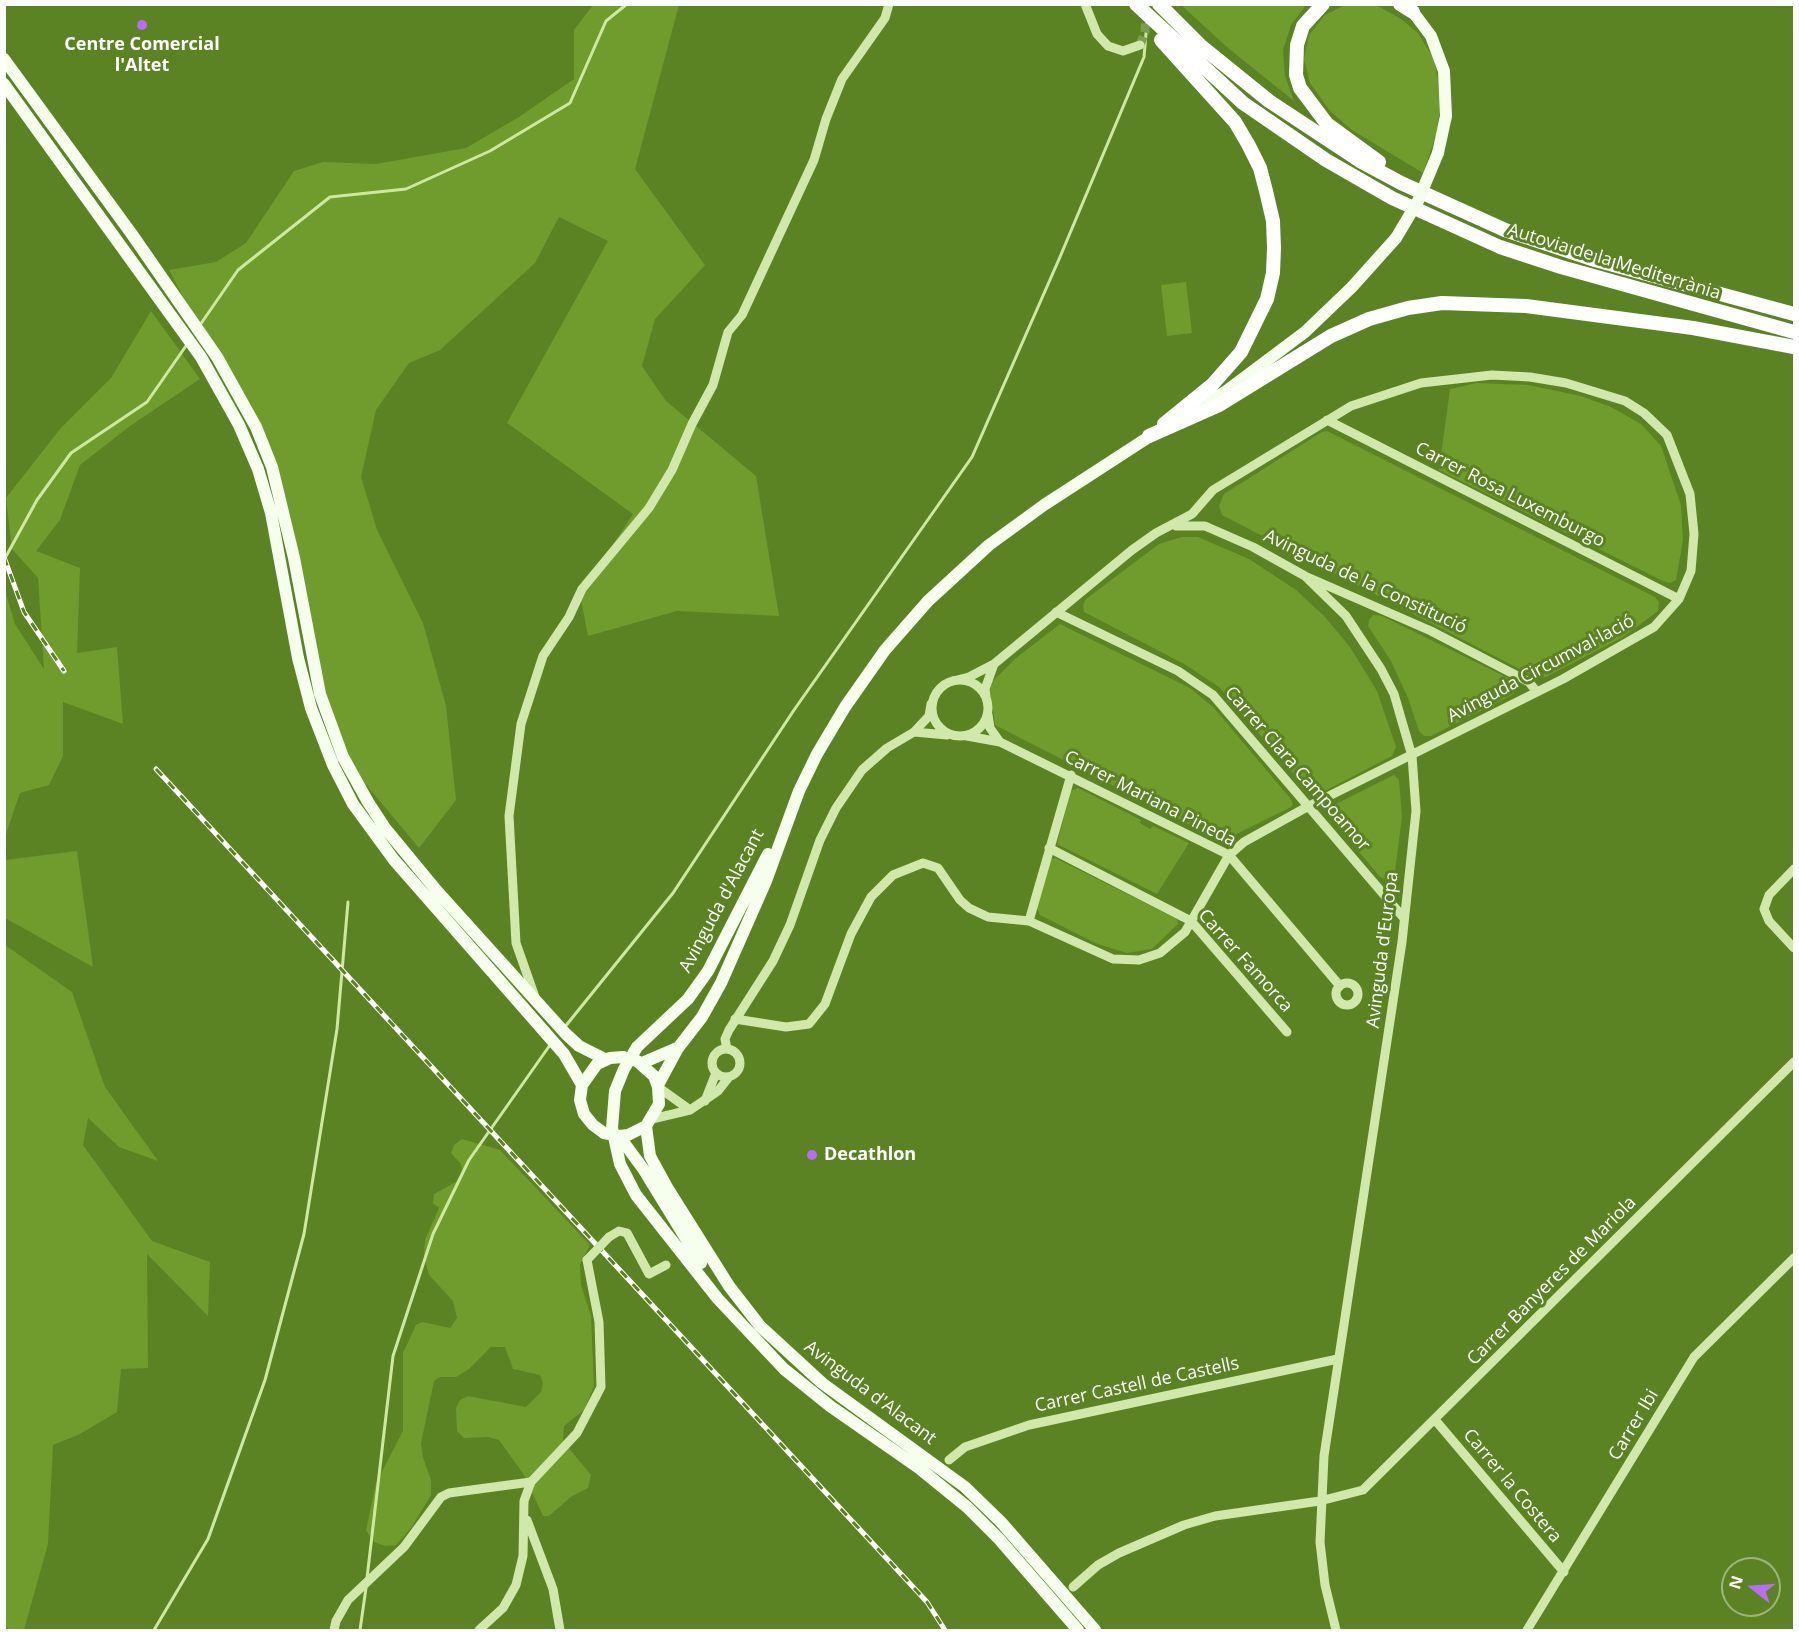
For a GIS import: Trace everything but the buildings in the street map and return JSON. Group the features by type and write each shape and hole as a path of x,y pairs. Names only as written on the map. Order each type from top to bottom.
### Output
{"highway":[{"name":"Autovia de la Mediterrània","path":"1136,4 1148,18 1243,103 1326,160 1392,198 1500,247 1541,261 1794,332"},
{"name":"Autovia de la Mediterrània","path":"1159,4 1201,46 1269,101 1359,161 1397,180 1505,230 1595,260 1794,314"},
{"path":"1323,4 1303,26 1297,45 1296,75 1300,88 1327,124 1382,164 1397,180"},
{"path":"1400,4 1410,8"},
{"path":"1148,18 1163,43 1234,122 1248,144 1260,168 1266,191 1273,221 1274,248 1273,273 1267,299 1241,352 1212,385 1149,436"},
{"path":"1149,436 1219,405 1331,336 1369,319 1408,308 1442,303 1526,306 1693,328 1794,347"}],"main road":[{"path":"678,1048 640,1062 623,1057 605,1059 590,1070 582,1085 580,1100 584,1114 592,1125 604,1133 619,1136 628,1135 649,1123 659,1104 658,1086 678,1048 702,1017 722,983 766,881 799,791 817,754 861,681 927,601 989,545 1044,505 1149,436 1225,392 1305,332 1352,287 1395,238 1418,201 1438,153 1446,116 1444,71 1431,36 1410,8"},
{"path":"4,59 131,232 217,357 256,427 272,467 294,558 320,694 335,739 353,776 385,828 437,891 579,1047 605,1059"},
{"path":"4,84 201,357 239,425 258,469 271,513 298,658 311,708 333,765 353,804 394,860 564,1054 582,1085"},
{"name":"Avinguda d'Alacant","path":"799,791 751,892 708,971 688,999 646,1038 629,1059 615,1091 613,1140 628,1183 718,1299 798,1382 932,1478 967,1507 999,1539 1078,1630"},
{"path":"640,1062 658,1086"},
{"name":"Avinguda d'Alacant","path":"649,1123 650,1156 668,1189 729,1286 760,1326 822,1383 938,1465 971,1493 1001,1522 1095,1630"},
{"name":"Avinguda d'Alacant","path":"619,1136 644,1170 686,1241 738,1320"}],"street":[{"path":"536,1002 516,943 509,816 521,724 543,656 569,617 582,589 649,508 672,471 692,424 713,385 728,332 742,315 814,160 829,109 842,79 881,25 889,4"},
{"path":"1085,4 1097,34 1108,46 1123,51 1140,45"},
{"name":"Avinguda Circumval·lació","path":"735,1019 786,1028 799,1027 814,1020 833,987 851,934 863,908 881,884 904,869 923,863 938,868 969,908 988,917 1029,921 1113,959 1139,960 1168,947 1191,921 1229,855 1244,842 1307,807 1412,756 1633,641 1654,627 1679,599 1686,586 1693,552 1690,494 1667,435 1644,413 1625,401 1566,383 1530,376 1492,375 1421,382 1351,406 1213,490 1192,514 1156,533 1132,550 994,664 969,677 957,680"},
{"name":"Carrer Rosa Luxemburgo","path":"1327,420 1679,599"},
{"name":"Avinguda de la Constitució","path":"1170,527 1206,526 1253,547 1305,576 1431,631 1529,682 1536,691"},
{"name":"Avinguda d'Europa","path":"1305,576 1346,616 1381,669 1394,694 1412,756 1416,811 1397,976 1324,1456 1320,1501 1320,1542 1325,1586 1336,1630"},
{"name":"Carrer Clara Campoamor","path":"1056,612 1178,671 1203,686 1224,705 1307,807 1403,917"},
{"path":"994,664 986,688 986,699 990,728 1000,742"},
{"path":"727,1049 725,1039 735,1019 785,937 820,840 844,794 875,758 914,732 929,716 936,692 943,684 957,680 971,682 979,687 986,699"},
{"path":"932,704 933,719 939,728 950,735"},
{"path":"914,732 962,736 978,731 986,721 988,711"},
{"name":"Carrer Mariana Pineda","path":"962,736 1000,742 1229,855 1340,986"},
{"path":"1029,921 1071,776"},
{"name":"Carrer Famorca","path":"1049,848 1191,921 1287,1032"},
{"path":"1794,869 1769,895 1764,909 1794,948"},
{"path":"649,1123 690,1110 705,1101 718,1092 729,1077 737,1072 740,1060 735,1052 727,1049 718,1052 713,1060 716,1073 705,1101"},
{"name":"Carrer Banyeres de Mariola","path":"1073,1587 1098,1565 1119,1553 1184,1525 1253,1509 1320,1501 1364,1490 1794,1062"},
{"path":"716,1073 729,1077"},
{"path":"658,1086 690,1110"},
{"path":"484,1628 504,1608 514,1591 523,1556 524,1501 531,1482 577,1433 601,1387 599,1322 587,1272 587,1260 609,1237 619,1231 627,1233 649,1274 666,1265"},
{"name":"Carrer Ibi","path":"1527,1630 1694,1357 1794,1258"},
{"name":"Carrer Castell de Castells","path":"950,1460 964,1447 1029,1425 1338,1359"},
{"name":"Carrer la Costera","path":"1436,1420 1563,1572"},
{"path":"334,1630 348,1600 404,1547 441,1497 449,1493 531,1482"},
{"path":"525,1515 553,1589 560,1630"}],"green space":[{"path":"1347,4 1376,5 1401,19 1418,33 1435,61 1441,104 1436,135 1423,173 1352,130 1330,111 1310,83 1304,59 1309,35 1325,15"},
{"path":"593,5 679,5 635,169 705,265 655,319 642,366 666,401 756,476 779,616 677,611 588,636 580,595 633,514 507,423 608,241 559,217 535,263 440,350 409,363 376,410 361,477 377,530 423,623 446,706 456,800 419,848 343,757 316,673 270,462 169,270 216,262 246,243 294,171 323,162 376,164 466,148 519,117 574,79 574,30"},
{"path":"1181,5 1306,5 1291,25 1283,50 1285,76 1294,101 1228,48"},
{"path":"1186,282 1192,333 1167,336 1161,285"},
{"path":"151,311 200,379 130,426 80,465 60,520 36,551 80,568 77,653 117,647 123,724 63,702 63,756 49,785 20,793 5,837 5,591 15,624 44,669 38,578 12,549 6,498 60,429 111,378"},
{"path":"1477,383 1528,385 1581,396 1611,407 1641,424 1661,446 1681,505 1683,540 1676,580 1670,583 1663,581 1439,470 1450,389"},
{"path":"1327,431 1655,597 1659,602 1658,611 1623,637 1546,677 1537,678 1222,515 1219,506 1224,494"},
{"path":"1182,537 1198,537 1249,559 1296,590 1325,617 1350,647 1377,691 1396,747 1392,756 1319,794 1312,795 1219,687 1186,665 1084,612 1083,605 1086,599 1159,544"},
{"path":"1373,615 1382,616 1510,679 1515,685 1515,691 1512,695 1431,736 1424,736 1419,731 1408,698 1391,661 1368,626"},
{"path":"1060,624 1190,688 1214,708 1290,798 1293,804 1291,807 1222,841 995,725 990,690 992,682 1016,658"},
{"path":"1394,775 1399,780 1402,817 1395,871 1392,876 1385,879 1380,877 1330,817 1329,811 1332,806"},
{"path":"1078,788 1141,820 1140,823 1150,829 1153,826 1189,843 1157,894 1057,844 1071,791"},
{"path":"77,851 93,967 5,918 5,860"},
{"path":"1055,858 1177,919 1178,924 1152,949 1127,953 1095,943 1040,915 1037,908 1051,859"},
{"path":"5,945 72,992 105,1087 158,1161 119,1147 88,1118 83,1145 152,1241 210,1262 208,1316 147,1254 148,1368 121,1369 117,1412 80,1434 53,1445 48,1544 24,1630 4,1630"},
{"path":"462,1139 500,1150 590,1245 580,1264 581,1285 591,1316 594,1386 584,1410 564,1426 563,1441 591,1475 588,1488 572,1496 549,1516 543,1516 524,1475 499,1440 488,1437 464,1438 457,1431 456,1408 460,1400 468,1396 526,1407 541,1392 543,1383 540,1375 513,1369 505,1347 491,1347 469,1369 456,1377 440,1377 434,1381 421,1443 423,1458 431,1480 431,1495 411,1528 396,1545 385,1546 374,1542 366,1530 376,1483 403,1431 403,1353 416,1325 422,1322 450,1328 457,1318 453,1301 429,1275 424,1257 425,1240 439,1208 433,1203 434,1194 456,1182 462,1172 461,1164 451,1153 454,1145"}],"waterway":[{"path":"200,325 238,270 330,197 406,189 490,151 570,103 606,21 627,4"},
{"path":"564,1028 673,893 794,710 972,457 1060,257 1144,57 1147,22"},
{"path":"4,560 37,500 71,453 147,402 188,343"},
{"path":"154,1630 208,1539 265,1380 304,1234 337,1029 348,902"},
{"path":"367,1578 393,1356 433,1234 469,1160 550,1045"},
{"path":"360,1630 366,1588"}],"tunnel":[{"path":"1140,45 1145,32 1147,4"}],"railway":[{"path":"4,557 24,612 64,671"},
{"path":"156,769 927,1602 945,1630"}],"place":[{"name":"Centre Comercial l'Altet","path":"142,25"},
{"name":"Decathlon","path":"812,1155"}]}
